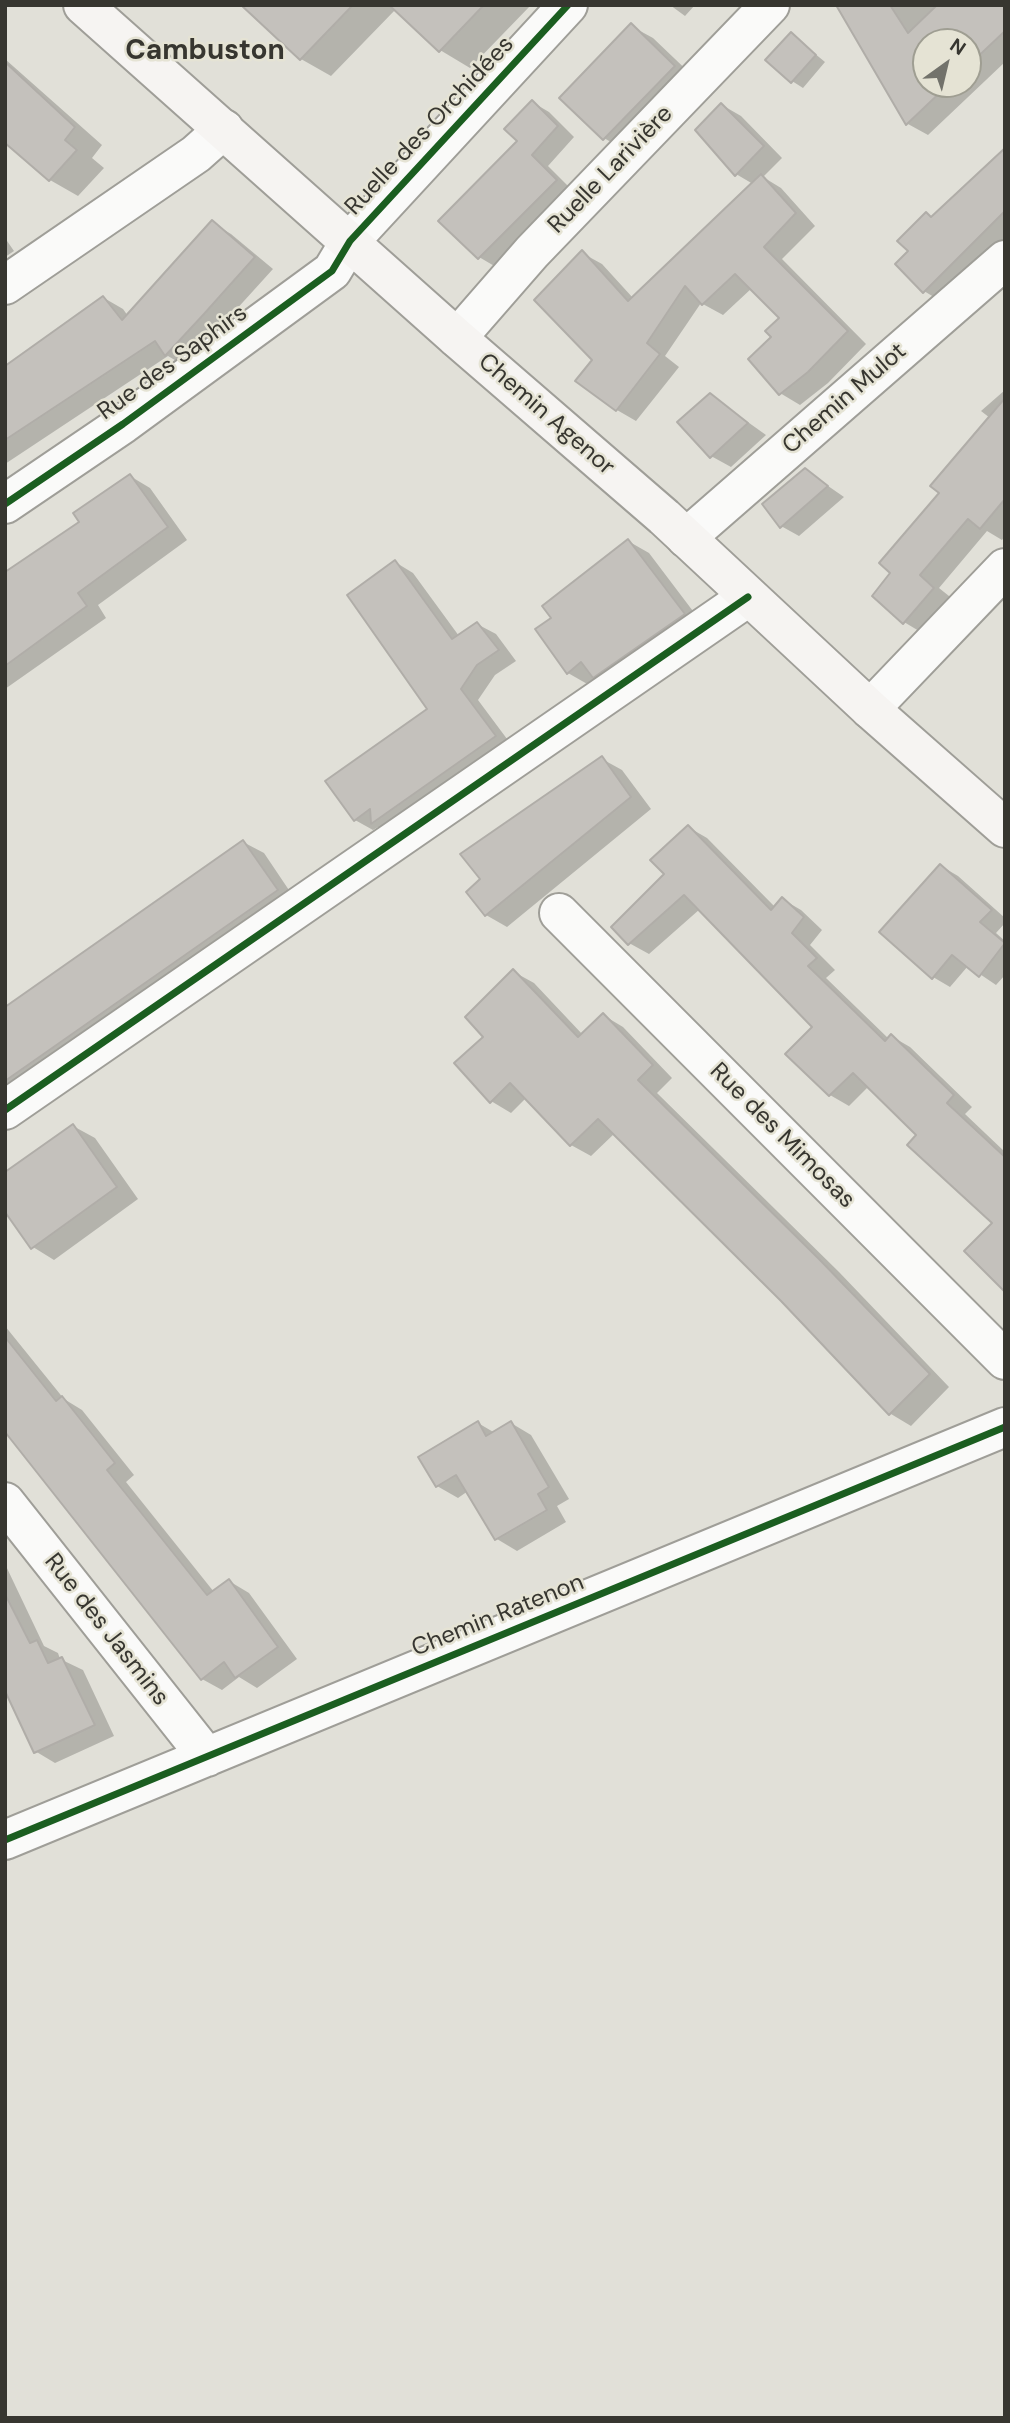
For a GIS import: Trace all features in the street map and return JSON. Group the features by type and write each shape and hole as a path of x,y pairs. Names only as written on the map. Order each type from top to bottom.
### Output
{"main road":[{"name":"Chemin Agenor","path":"83,5 686,538 870,709 1005,828"}],"street":[{"name":"Ruelle des Orchidées","path":"350,241 568,5"},
{"name":"Ruelle Larivière","path":"457,338 531,252 770,5"},
{"path":"5,285 196,154 224,130"},
{"name":"Rue des Saphirs","path":"5,504 123,424 332,271 350,241"},
{"name":"Chemin Mulot","path":"686,538 1005,260"},
{"path":"870,709 1005,568"},
{"path":"5,1110 748,597"},
{"name":"Rue des Mimosas","path":"559,913 1005,1360"},
{"name":"Chemin Ratenon","path":"5,1840 1005,1427"},
{"name":"Rue des Jasmins","path":"5,1502 207,1757"}],"building":[{"path":"241,5 353,5 300,60"},
{"path":"389,5 484,5 439,52"},
{"path":"836,5 890,5 908,33 912,29 912,98 934,98 906,125"},
{"path":"937,5 1005,5 1005,31 982,53 982,28 913,28"},
{"path":"631,23 675,66 603,140 559,98"},
{"path":"791,32 816,55 791,83 765,60"},
{"path":"5,62 75,127 65,140 77,150 49,181 5,143"},
{"path":"532,100 558,126 532,155 557,180 478,259 438,221 517,141 504,129"},
{"path":"721,103 764,146 735,176 695,130"},
{"path":"1005,148 1005,211 923,293 895,264 908,251 897,241 926,212 931,217"},
{"path":"761,174 796,213 764,247 848,331 808,372 779,395 748,359 771,337 765,331 779,318 735,274 702,305 685,286 647,343 660,354 616,411 575,381 592,360 534,300 582,250 628,301"},
{"path":"212,220 255,257 165,356 155,341 5,440 5,366 103,296 122,320"},
{"path":"710,393 748,423 710,458 677,422"},
{"path":"1005,398 1005,499 980,529 968,519 920,575 934,588 903,624 872,596 890,573 879,563 939,493 930,486"},
{"path":"805,468 828,486 780,528 762,504"},
{"path":"130,474 168,527 78,593 87,606 5,666 5,572 79,522 73,513"},
{"path":"628,539 685,614 593,678 581,662 567,674 535,629 551,618 542,606"},
{"path":"395,560 452,639 477,622 499,650 477,665 461,689 496,736 371,824 370,809 354,821 325,781 427,709 347,595"},
{"path":"602,756 631,797 485,916 466,892 480,879 460,854"},
{"path":"688,825 771,910 782,897 804,917 792,933 817,958 808,966 885,1041 891,1034 954,1095 947,1103 1005,1157 1005,1292 964,1251 992,1223 907,1145 916,1135 853,1073 829,1096 785,1054 812,1027 684,895 628,945 611,927 664,874 650,860"},
{"path":"243,840 278,890 5,1081 5,1007"},
{"path":"940,864 992,910 980,922 1005,943 979,977 952,955 932,979 879,932"},
{"path":"513,969 578,1037 603,1013 653,1065 638,1080 819,1259 930,1374 889,1415 781,1301 598,1119 570,1146 510,1083 490,1103 454,1063 483,1037 465,1017"},
{"path":"73,1124 117,1187 31,1249 5,1212 5,1172"},
{"path":"5,1337 56,1401 62,1396 115,1463 107,1470 207,1595 229,1579 278,1647 235,1678 224,1662 201,1680 5,1432"},
{"path":"478,1421 486,1436 511,1421 549,1487 538,1494 547,1510 495,1540 456,1475 436,1487 418,1457"},
{"path":"5,1594 30,1643 37,1640 48,1663 62,1657 95,1725 34,1753 5,1691"}],"cycle path":[{"path":"5,504 123,424 332,271 350,241 568,5"},
{"path":"5,1110 748,597"},
{"path":"5,1840 1005,1427"}],"district":[{"name":"Cambuston","path":"205,52"}]}
